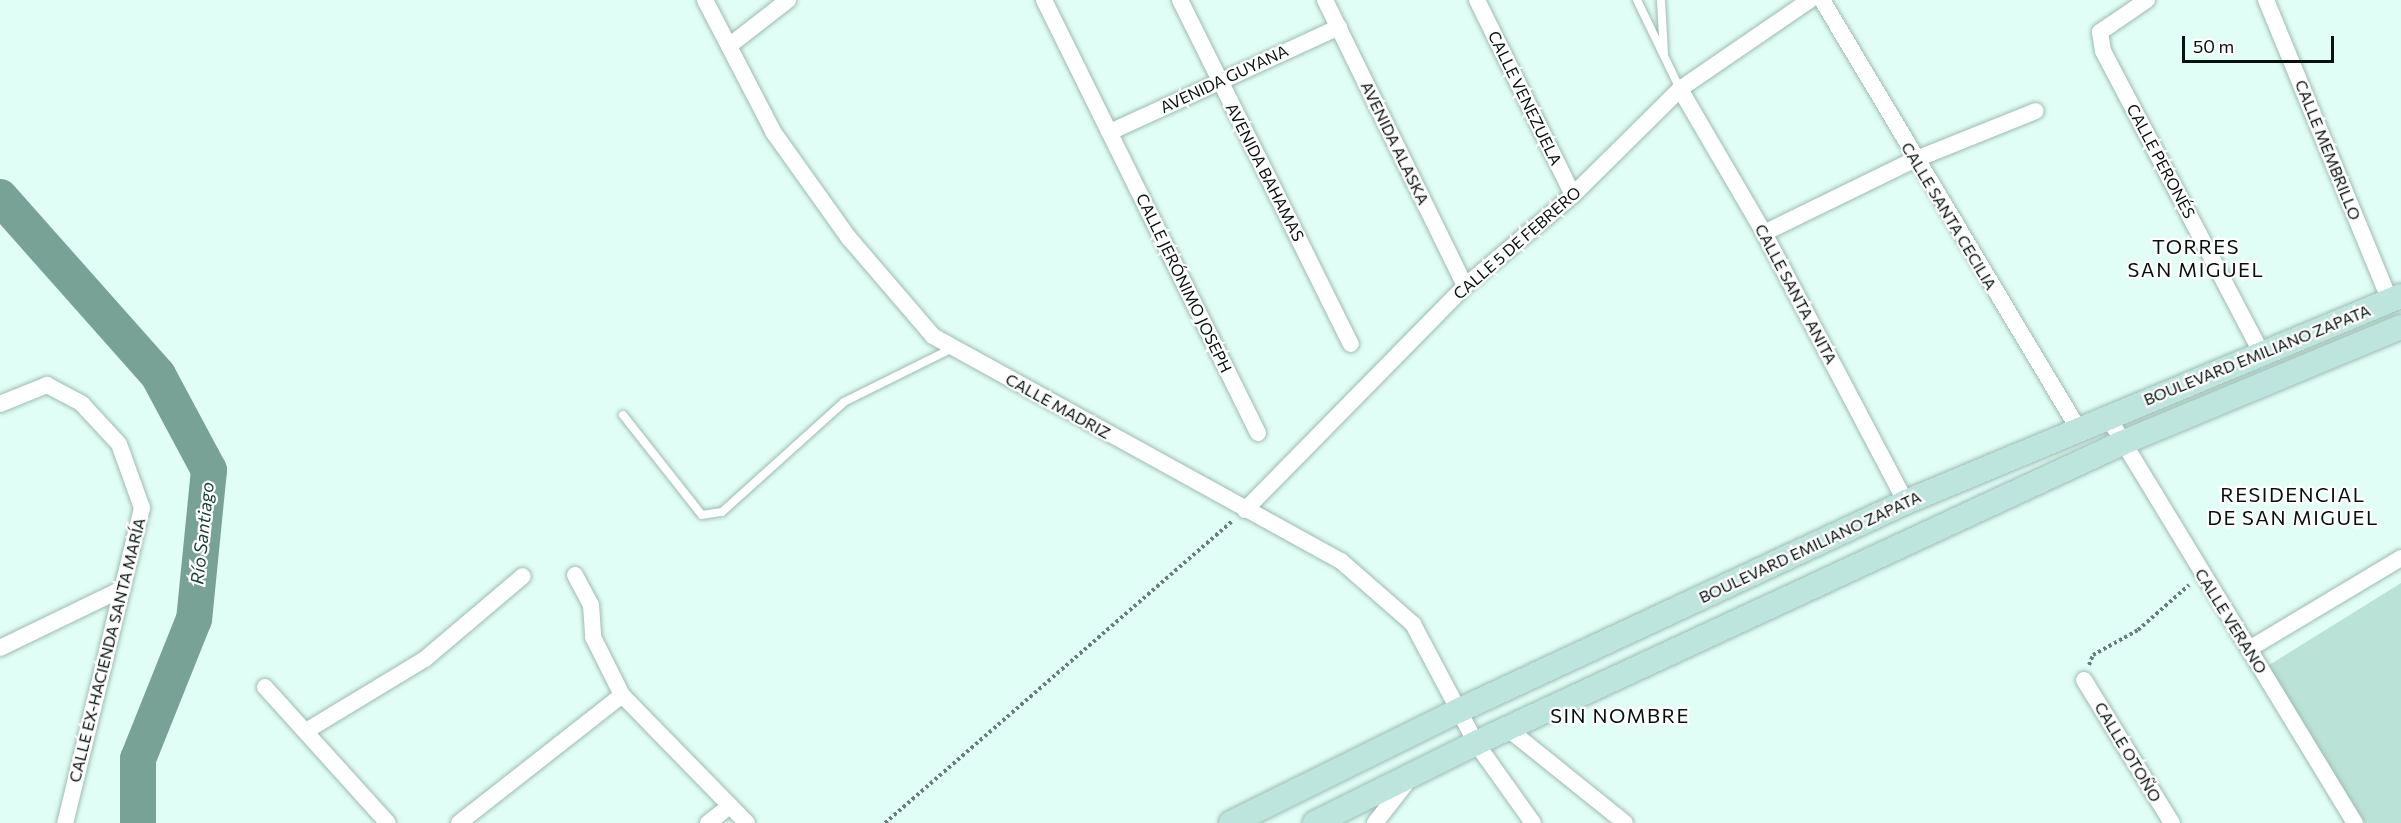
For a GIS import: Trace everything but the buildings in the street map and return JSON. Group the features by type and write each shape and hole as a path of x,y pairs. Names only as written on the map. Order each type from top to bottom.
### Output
{"street":[{"name":"CALLE MADRIZ","path":"705,0 774,133 849,238 933,336 1341,561 1413,624 1476,743 1533,823"},
{"path":"729,46 788,0"},
{"name":"CALLE JERÓNIMO JOSEPH","path":"1044,0 1258,434"},
{"name":"AVENIDA BAHAMAS","path":"1180,0 1352,344"},
{"name":"AVENIDA ALASKA","path":"1325,0 1465,286"},
{"name":"CALLE VENEZUELA","path":"1477,0 1573,195"},
{"name":"CALLE 5 DE FEBRERO","path":"1245,510 1465,286 1573,195 1680,89 1810,0"},
{"name":"CALLE SANTA CECILIA","path":"1822,0 1914,160 2079,430"},
{"name":"CALLE PERONÉS","path":"2147,0 2100,32 2103,51 2260,352"},
{"name":"CALLE MEMBRILLO","path":"2265,0 2396,299"},
{"name":"AVENIDA GUYANA","path":"1110,132 1339,27"},
{"name":"CALLE SANTA ANITA","path":"1680,89 1764,233 1906,501"},
{"path":"1764,233 1914,160 2036,111"},
{"name":"BOULEVARD EMILIANO ZAPATA","path":"1231,823 1460,710 1906,501 2260,352 2396,299"},
{"name":"BOULEVARD EMILIANO ZAPATA","path":"1315,823 1507,728 2122,443 2401,327"},
{"name":"CALLE EX-HACIENDA SANTA MARÍA","path":"0,404 47,385 82,404 118,444 142,508 65,823"},
{"name":"CALLE VERANO","path":"2108,417 2355,823"},
{"path":"2249,649 2401,558"},
{"path":"575,575 591,605 593,637 622,695 747,823"},
{"path":"306,731 425,659 523,576"},
{"path":"0,648 122,589"},
{"name":"CALLE OTOÑO","path":"2084,680 2172,823"},
{"path":"265,687 388,823"},
{"path":"459,823 622,695"},
{"path":"1507,728 1625,823"},
{"name":"BOULEVARD EMILIANO ZAPATA","path":"1375,823 1412,775"},
{"path":"708,823 730,806"}],"lane":[{"path":"1637,0 1680,89"},
{"path":"1661,0 1665,58"},
{"path":"623,415 702,515 722,512 844,402 953,348"}],"path":[{"path":"885,823 1245,510"},
{"path":"2084,680 2092,655 2138,630 2202,574"}],"green space":[{"path":"2401,583 2401,823 2365,823 2266,667"}],"waterway":[{"name":"Río Santiago","path":"0,197 158,375 209,470 194,619 138,759 138,823"}],"district":[{"name":"TORRES SAN MIGUEL","path":"2196,258"},
{"name":"RESIDENCIAL DE SAN MIGUEL","path":"2293,506"},
{"name":"SIN NOMBRE","path":"1620,715"}]}
